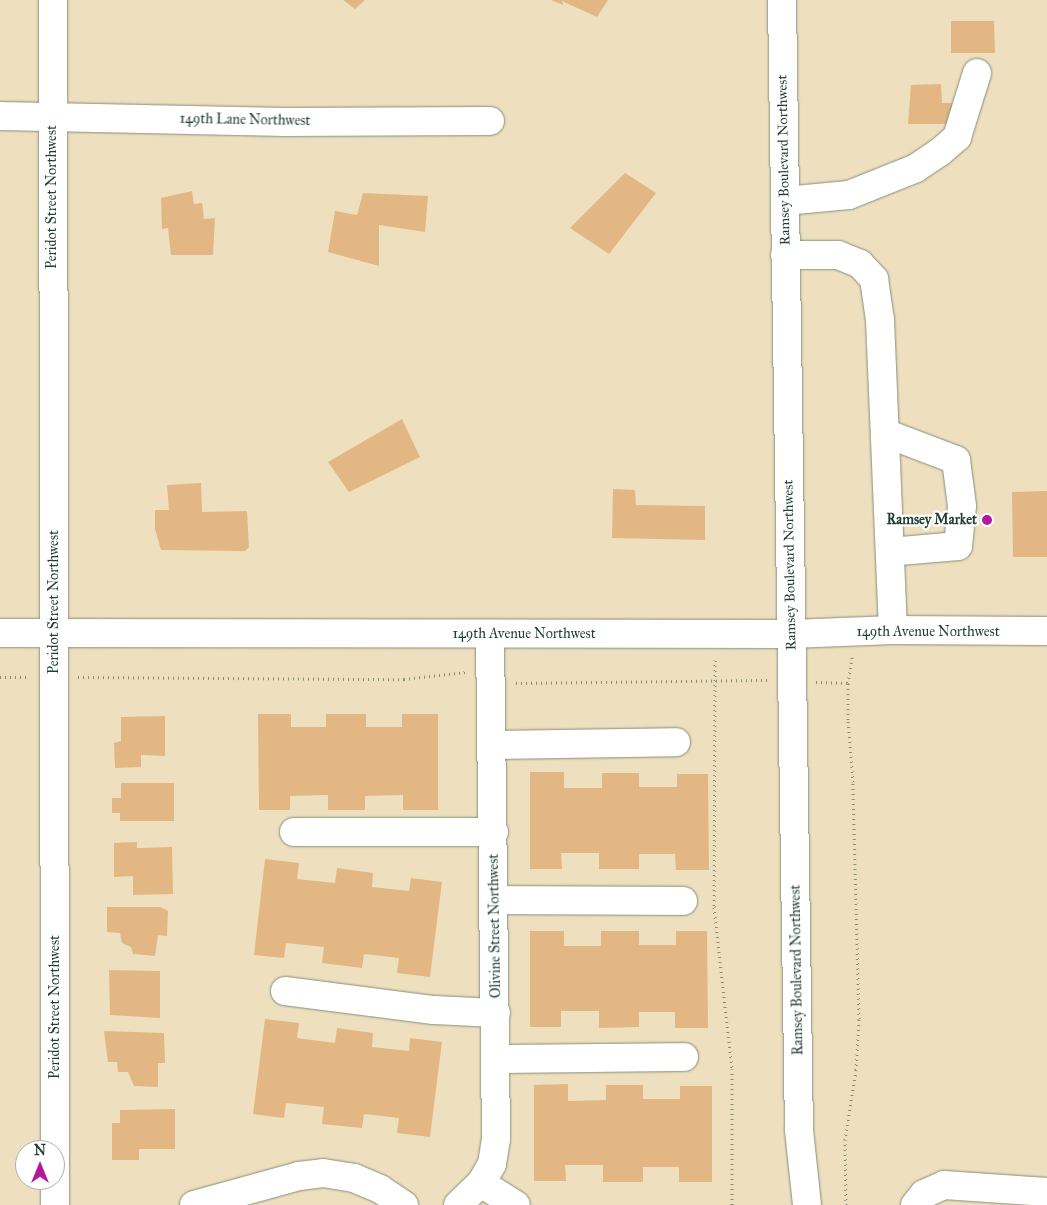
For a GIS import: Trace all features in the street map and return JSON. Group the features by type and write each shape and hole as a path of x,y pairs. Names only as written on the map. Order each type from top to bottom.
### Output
{"street":[{"name":"Peridot Street Northwest","path":"53,0 55,1205"},
{"name":"Ramsey Boulevard Northwest","path":"782,0 799,1130 793,1205"},
{"path":"785,201 849,195 916,168 940,152 957,137 977,73"},
{"name":"149th Lane Northwest","path":"0,116 285,122 490,121"},
{"path":"785,255 838,255 860,264 874,279 880,320 893,630"},
{"path":"885,433 956,460 962,506 958,546 890,552"},
{"name":"149th Avenue Northwest","path":"0,633 791,634 893,630 1047,631"},
{"name":"Olivine Street Northwest","path":"458,1205 481,1184 492,1164 496,1139 494,832 490,634"},
{"path":"492,745 676,742"},
{"path":"294,832 494,832"},
{"path":"494,900 683,901"},
{"path":"285,991 434,1010 496,1013"},
{"path":"495,1059 684,1057"},
{"name":"Ramsey Boulevard Northwest","path":"799,1130 808,1205"},
{"path":"194,1205 299,1176 323,1173 354,1178 380,1189 404,1205"},
{"path":"481,1184 516,1205"},
{"path":"915,1205 924,1194 944,1186 1047,1192"}],"path":[{"path":"846,1205 845,1140 856,1070 859,1019 853,782 848,720 848,682 857,632"},
{"path":"716,634 714,907 732,1070 732,1205"},
{"path":"0,677 404,679 472,672 512,682 715,679"}],"building":[{"path":"343,0 365,0 355,9"},
{"path":"551,0 608,0 597,17 562,1 563,5"},
{"path":"951,21 994,21 995,53 951,53"},
{"path":"941,84 942,103 952,103 952,124 908,124 911,85"},
{"path":"625,173 656,193 609,254 570,228"},
{"path":"192,191 194,204 202,203 204,219 215,218 213,255 171,255 168,228 162,229 161,198"},
{"path":"363,193 428,196 425,232 379,225 379,266 328,252 335,211 357,215"},
{"path":"402,419 420,457 349,492 328,462"},
{"path":"201,483 202,512 247,511 249,547 245,551 161,550 155,529 155,510 169,510 167,485"},
{"path":"613,489 635,490 636,505 705,506 705,540 612,538"},
{"path":"1047,491 1047,557 1013,557 1012,492"},
{"path":"258,714 291,714 291,727 326,727 326,714 366,714 366,727 402,727 402,714 438,714 438,810 403,810 403,795 365,796 365,810 328,810 328,795 290,796 290,810 259,810"},
{"path":"165,716 165,756 141,755 141,767 115,768 114,743 121,741 121,717"},
{"path":"530,772 564,772 564,788 602,788 602,773 639,773 639,787 677,787 677,774 708,774 709,870 676,870 675,854 639,854 639,869 599,869 599,853 561,853 562,869 530,869"},
{"path":"121,783 174,783 174,821 120,821 120,813 112,813 112,798 121,798"},
{"path":"137,842 137,848 172,847 173,894 133,895 133,876 114,877 114,843"},
{"path":"265,859 299,863 297,879 335,883 337,868 373,873 372,887 409,891 411,878 442,882 430,977 397,973 399,958 364,954 362,968 322,963 324,947 286,943 284,958 254,955"},
{"path":"107,907 160,907 168,911 167,936 158,935 155,956 133,954 131,947 122,943 120,933 107,932"},
{"path":"530,931 564,931 564,946 601,946 601,931 639,931 639,945 676,945 676,931 707,931 708,1028 675,1028 675,1012 639,1012 639,1027 599,1028 599,1011 561,1011 561,1027 530,1027"},
{"path":"109,970 160,971 160,1018 110,1015"},
{"path":"265,1019 299,1023 297,1038 335,1043 337,1028 373,1033 372,1047 409,1051 410,1038 442,1042 430,1137 397,1133 399,1118 364,1114 362,1128 322,1124 324,1107 286,1103 284,1118 253,1114"},
{"path":"104,1031 164,1033 165,1063 158,1063 158,1087 134,1086 128,1072 118,1072 117,1062 108,1062"},
{"path":"568,1084 568,1101 606,1100 606,1085 643,1085 643,1099 680,1099 680,1086 712,1086 712,1182 679,1182 679,1167 643,1167 643,1182 603,1182 603,1165 565,1165 566,1181 534,1181 534,1085"},
{"path":"175,1109 175,1149 139,1149 139,1160 112,1160 112,1123 120,1123 120,1110"}],"place":[{"name":"Ramsey Market","path":"987,520"}]}
